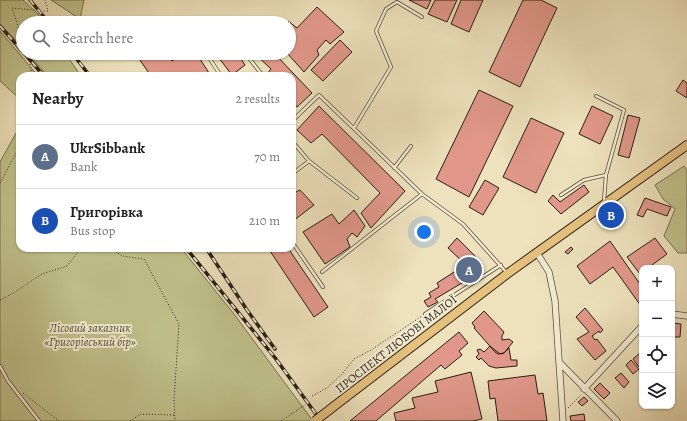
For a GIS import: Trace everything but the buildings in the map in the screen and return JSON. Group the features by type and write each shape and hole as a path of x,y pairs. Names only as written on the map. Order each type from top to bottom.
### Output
{"main road":[{"name":"ПРОСПЕКТ ЛЮБОВІ МАЛОЇ","path":"315,421 507,274 686,147"}],"street":[{"path":"537,253 550,272 555,301 563,421"},
{"path":"675,314 687,316"},
{"path":"584,389 639,329"},
{"path":"559,362 617,421"}],"lane":[{"path":"354,128 391,67 376,31 386,9 397,2 422,17"},
{"path":"211,60 218,72"},
{"path":"250,60 260,72"},
{"path":"296,117 319,94 422,194 463,224 501,265 507,274"},
{"path":"596,96 624,110 606,175 603,206"},
{"path":"296,146 309,161 357,198"},
{"path":"394,168 411,146"},
{"path":"296,171 309,161"},
{"path":"560,195 584,180 606,175"},
{"path":"322,272 422,194"},
{"path":"296,248 323,287"},
{"path":"425,314 501,265"},
{"path":"0,366 8,381 39,421"}],"path":[{"path":"44,11 48,11 45,0"},
{"path":"16,20 12,8 34,10"},
{"path":"30,64 31,72"},
{"path":"0,183 16,153"},
{"path":"0,300 42,274 67,266 78,252"},
{"path":"116,252 122,256 144,259 179,324 174,421"},
{"path":"312,396 328,388 354,359 371,350 425,314"},
{"path":"562,414 582,394 584,389"},
{"path":"20,390 59,421"},
{"path":"281,421 305,405"},
{"path":"130,421 141,414 174,415"}],"green space":[{"path":"0,0 23,0 39,16 16,16 16,41 0,24"},
{"path":"51,0 84,0 81,16 75,16"},
{"path":"0,31 16,50 16,60 24,60 35,72 16,72 16,95 0,81"},
{"path":"33,60 70,60 78,72 44,72"},
{"name":"Лісовий заказник «Григорівський бір»","path":"16,133 16,252 184,252 234,314 313,421 0,421 0,162"},
{"path":"684,166 687,170 687,253 678,253 664,236 675,209 663,199 655,185"}],"railway":[{"path":"30,0 43,16"},
{"path":"0,26 16,44"},
{"path":"30,60 41,72"},
{"path":"77,60 87,72"},
{"path":"189,252 276,359 321,421"},
{"path":"209,252 275,349"}],"place":[{"name":"Григорівка","path":"611,215"},
{"name":"UkrSibbank","path":"469,270"}]}
